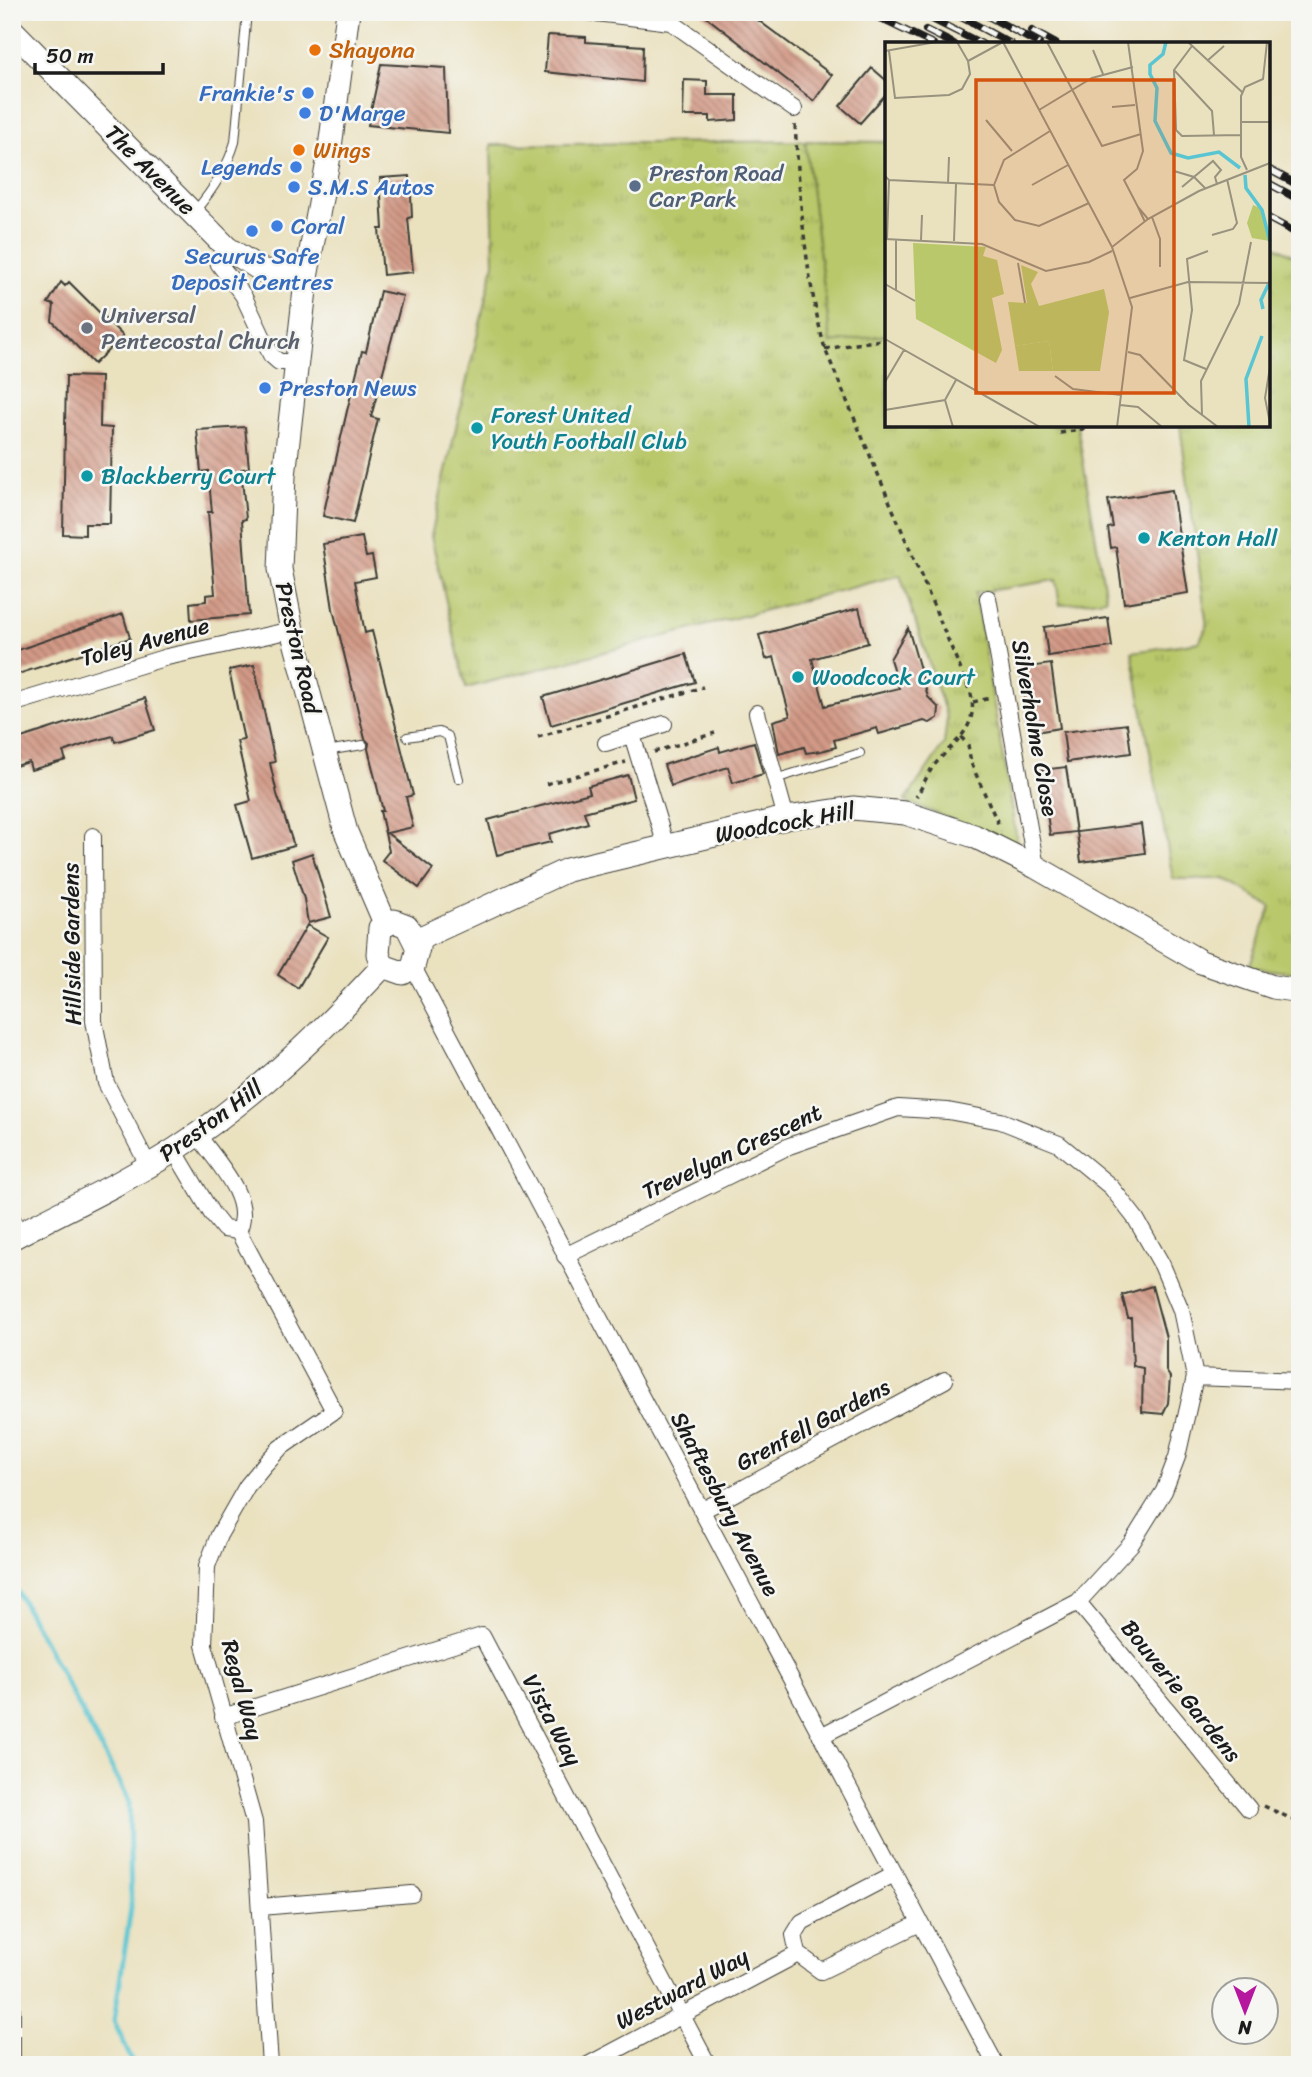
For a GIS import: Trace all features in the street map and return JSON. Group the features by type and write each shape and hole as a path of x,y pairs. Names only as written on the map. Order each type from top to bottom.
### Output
{"street":[{"name":"Preston Road","path":"348,12 328,162 307,272 279,526 280,569 292,629 346,832 385,923"},
{"path":"588,12 671,22 794,109"},
{"name":"The Avenue","path":"12,30 227,248 263,271"},
{"path":"227,248 219,264 243,295 271,355 279,362 298,362"},
{"path":"243,295 263,271 307,272"},
{"name":"Silverholme Close","path":"988,598 1036,867"},
{"name":"Toley Avenue","path":"12,704 167,657 292,629"},
{"path":"757,713 786,818"},
{"path":"606,743 664,724"},
{"path":"632,735 666,846"},
{"name":"Woodcock Hill","path":"416,940 566,870 786,818 853,808 905,813 1003,848 1201,962 1273,987 1300,991"},
{"name":"Hillside Gardens","path":"93,836 94,1021 106,1083 148,1165"},
{"path":"394,921 407,926 416,940 417,960 413,967 403,973 383,966 377,940 385,923 394,921"},
{"name":"Preston Hill","path":"18,1236 197,1135 275,1074 333,1021 383,966"},
{"name":"Shaftesbury Avenue","path":"413,967 996,2065"},
{"name":"Trevelyan Crescent","path":"565,1256 789,1146 898,1108 948,1111 1001,1121 1059,1144 1111,1187 1136,1219 1162,1265 1181,1310 1195,1377 1177,1457 1164,1491 1131,1545 1078,1602 823,1735"},
{"path":"197,1135 242,1203 245,1218 238,1231"},
{"name":"Regal Way","path":"174,1150 212,1214 224,1229 238,1231 334,1411 281,1448 259,1471 219,1535 207,1566 204,1645 254,1822 270,2065"},
{"path":"1195,1377 1300,1381"},
{"name":"Grenfell Gardens","path":"703,1510 945,1380"},
{"name":"Bouverie Gardens","path":"1078,1602 1248,1809"},
{"name":"Vista Way","path":"223,1717 482,1636 708,2065"},
{"path":"894,1874 802,1922 794,1935 798,1954 821,1971 920,1923"},
{"path":"261,1907 412,1894"},
{"name":"Westward Way","path":"588,2065 798,1954"},
{"path":"12,2010 12,2061"}],"lane":[{"path":"193,213 214,189 229,161 235,142 247,12"},
{"path":"407,737 439,732 449,736 459,779"},
{"path":"323,752 363,745"},
{"path":"775,779 860,753"},
{"path":"12,1210 18,1236"}],"path":[{"path":"794,109 804,245 825,349 971,694 973,718 961,737 932,769 905,813"},
{"path":"825,349 885,339"},
{"path":"1060,433 1086,429"},
{"path":"538,737 703,687"},
{"path":"648,754 715,733"},
{"path":"961,737 968,746 971,763 1002,831 1003,848"},
{"path":"546,784 631,761"},
{"path":"1248,1809 1265,1806 1300,1823"}],"green space":[{"path":"805,141 885,142 885,335 831,343"},
{"path":"805,141 831,343 885,335 885,427 1077,427 1106,599 1060,605 1056,580 975,593 1018,847 905,801 944,744 947,718 900,575 466,688 431,536 494,263 491,145"},
{"path":"1270,243 1300,259 1300,974 1249,967 1271,907 1225,879 1173,879 1132,652 1199,642 1207,627 1180,427 1270,427"}],"building":[{"path":"700,12 747,12 832,75 814,101"},
{"path":"548,35 586,37 586,42 643,46 642,82 545,72"},
{"path":"381,64 446,68 448,133 368,125"},
{"path":"872,68 885,79 885,95 860,123 840,106"},
{"path":"684,80 707,81 707,95 737,95 737,120 710,122 710,116 683,116"},
{"path":"410,176 412,217 408,218 413,272 383,275 379,229 383,229 380,178"},
{"name":"Universal Pentecostal Church","path":"61,282 65,286 69,282 123,336 94,364 52,321 54,305 48,303"},
{"path":"380,291 403,296 371,417 378,419 353,523 323,516 362,351 366,352"},
{"name":"Blackberry Court","path":"66,376 101,377 100,427 112,428 110,524 85,524 85,535 63,534"},
{"path":"245,427 249,468 241,469 246,519 242,520 249,615 191,620 190,603 206,601 206,595 215,594 208,512 212,512 208,471 201,472 197,430"},
{"name":"Kenton Hall","path":"1172,490 1188,593 1124,603 1116,547 1111,548 1108,528 1113,527 1108,500"},
{"path":"362,537 366,557 372,556 376,577 355,581 365,633 372,631 413,795 406,797 413,827 387,833 433,869 419,888 382,860 389,851 380,811 383,811 368,749 369,743 365,739 333,609 323,544"},
{"name":"Woodcock Court","path":"859,608 868,643 812,659 825,706 899,688 890,659 908,628 928,697 939,708 938,718 930,723 924,721 879,734 877,728 834,740 836,747 821,751 806,753 804,747 779,754 773,721 790,716 774,657 766,659 759,635"},
{"path":"123,614 130,638 12,676 12,652"},
{"path":"1108,618 1112,647 1048,656 1044,627"},
{"path":"686,654 695,682 551,725 543,697"},
{"path":"1051,664 1060,728 1029,733 1020,668"},
{"path":"254,665 275,762 270,763 294,846 252,858 237,805 251,801 237,741 244,740 229,670"},
{"path":"145,698 155,730 115,742 113,736 91,742 63,752 66,760 31,770 29,762 12,767 12,741"},
{"path":"1127,724 1131,753 1067,762 1063,732"},
{"path":"754,742 763,774 733,783 728,767 671,786 664,765 719,747 720,752"},
{"path":"1066,767 1076,832 1050,835 1041,770"},
{"path":"628,775 634,799 584,812 588,823 549,834 551,842 497,855 488,820 590,793 588,786"},
{"path":"1141,824 1145,853 1081,862 1077,832"},
{"path":"312,853 331,917 308,923 292,860"},
{"path":"307,925 328,937 298,988 278,975"},
{"path":"1152,1286 1166,1338 1166,1371 1170,1377 1168,1403 1163,1414 1142,1412 1143,1368 1133,1366 1131,1318 1128,1318 1122,1295"}],"waterway":[{"path":"12,1588 18,1593 129,1800 131,1908 114,2021 134,2065"}],"railway":[{"path":"867,12 929,42"},
{"path":"918,12 978,42"},
{"path":"952,12 1007,42"},
{"path":"981,12 1035,42"},
{"path":"926,30 950,42"},
{"path":"1032,31 1052,42"},
{"path":"1270,170 1300,186"},
{"path":"1270,184 1300,200"},
{"path":"1270,219 1300,235"}],"place":[{"name":"Shayona","path":"315,50"},
{"name":"Frankie's","path":"308,93"},
{"name":"D'Marge","path":"305,113"},
{"name":"Wings","path":"299,150"},
{"name":"Legends","path":"296,167"},
{"name":"Preston Road Car Park","path":"635,186"},
{"name":"S.M.S Autos","path":"294,187"},
{"name":"Coral","path":"277,226"},
{"name":"Securus Safe Deposit Centres","path":"252,231"},
{"name":"Universal Pentecostal Church","path":"87,328"},
{"name":"Preston News","path":"265,388"},
{"name":"Forest United Youth Football Club","path":"477,428"},
{"name":"Blackberry Court","path":"87,476"},
{"name":"Kenton Hall","path":"1144,538"},
{"name":"Woodcock Court","path":"798,677"}]}
